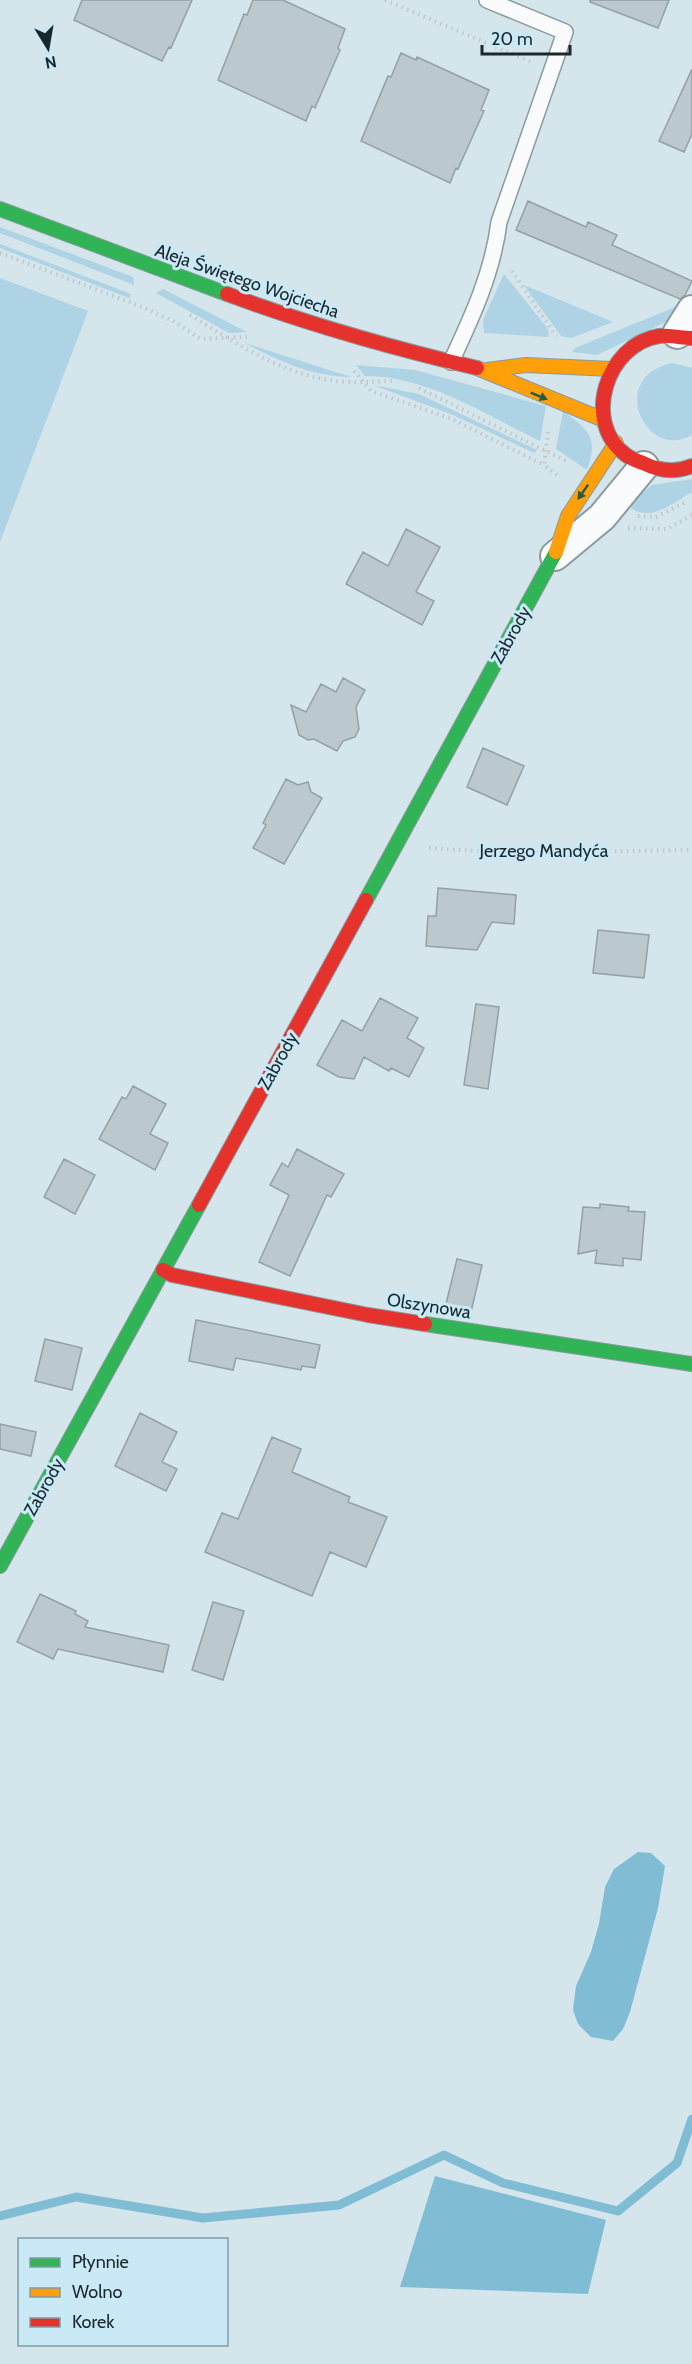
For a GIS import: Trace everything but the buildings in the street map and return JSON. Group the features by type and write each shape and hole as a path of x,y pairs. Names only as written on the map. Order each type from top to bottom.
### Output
{"street":[{"name":"Aleja Świętego Wojciecha","path":"0,209 297,320 487,370 529,392 604,420"},
{"path":"692,310 684,336 657,336 639,342 623,353 611,369 604,385 602,403 604,420 615,443 624,453 644,465 664,471 692,466"},
{"name":"Aleja Świętego Wojciecha","path":"487,370 526,365 611,369"},
{"name":"Zabrody","path":"0,1566 12,1523 163,1270 555,556 568,516 615,443"},
{"name":"Zabrody","path":"555,556 609,509 644,465"},
{"name":"Olszynowa","path":"163,1270 172,1275 368,1315 692,1364"}],"lane":[{"path":"451,362 473,315 494,256 499,222 565,32 487,0"}],"path":[{"path":"385,0 539,65"},
{"path":"0,253 140,306 173,321 201,339 247,336 258,340"},
{"path":"494,256 512,272 558,339"},
{"path":"512,272 514,265"},
{"path":"188,314 266,361 293,371 327,380 394,381"},
{"path":"353,369 371,391 453,419 544,465 559,477"},
{"path":"410,386 545,448 566,460 592,481"},
{"path":"544,465 549,428"},
{"path":"609,509 643,518 656,517 692,498"},
{"path":"609,509 632,531 668,529 692,515"},
{"name":"Jerzego Mandyća","path":"395,846 507,853 692,850"}],"shaded area":[{"path":"0,227 133,277 134,285 0,233"},
{"path":"0,244 131,294 129,298 0,248"},
{"path":"504,274 548,329 549,337 484,333 483,320"},
{"path":"0,278 88,311 0,542"},
{"path":"524,285 613,322 571,338 561,336"},
{"path":"163,289 247,332 229,333 156,293"},
{"path":"685,303 672,319 597,355 572,352 575,348"},
{"path":"245,343 351,377 323,374 296,367"},
{"path":"673,363 692,368 692,435 675,440 660,437 648,428 640,414 637,399 641,384 653,371"},
{"path":"356,365 415,370 546,406 540,441 455,398 411,382 365,376"},
{"path":"373,385 419,394 537,450 534,453 453,415"},
{"path":"563,411 585,429 592,442 587,470 556,449"},
{"path":"692,479 692,492 660,510 644,513 635,511 627,505 652,485"},
{"path":"638,1852 651,1853 665,1866 658,1908 630,2012 623,2029 613,2041 591,2037 578,2024 573,2010 576,1986 591,1952 599,1924 605,1887 614,1869"},
{"path":"435,2176 606,2220 588,2294 400,2287"}],"waterway":[{"path":"0,2216 76,2197 203,2218 339,2205 444,2155 503,2183 618,2211 677,2163 692,2119"}],"traffic: fast":[{"path":"0,209 227,294"},
{"path":"366,900 556,552"},
{"path":"0,1566 199,1205"},
{"path":"425,1324 692,1364"}],"traffic: slow":[{"path":"487,370 526,365 611,369"},
{"path":"477,368 604,420"},
{"path":"556,552 568,516 616,443"}],"traffic: jam":[{"path":"227,294 351,335 477,368"},
{"path":"692,338 659,336 641,342 626,353 614,368 606,386 603,405 605,424 612,441 628,456 661,469 679,470 692,466"},
{"path":"199,1205 366,900"},
{"path":"163,1270 172,1275 368,1315 425,1324"}]}
